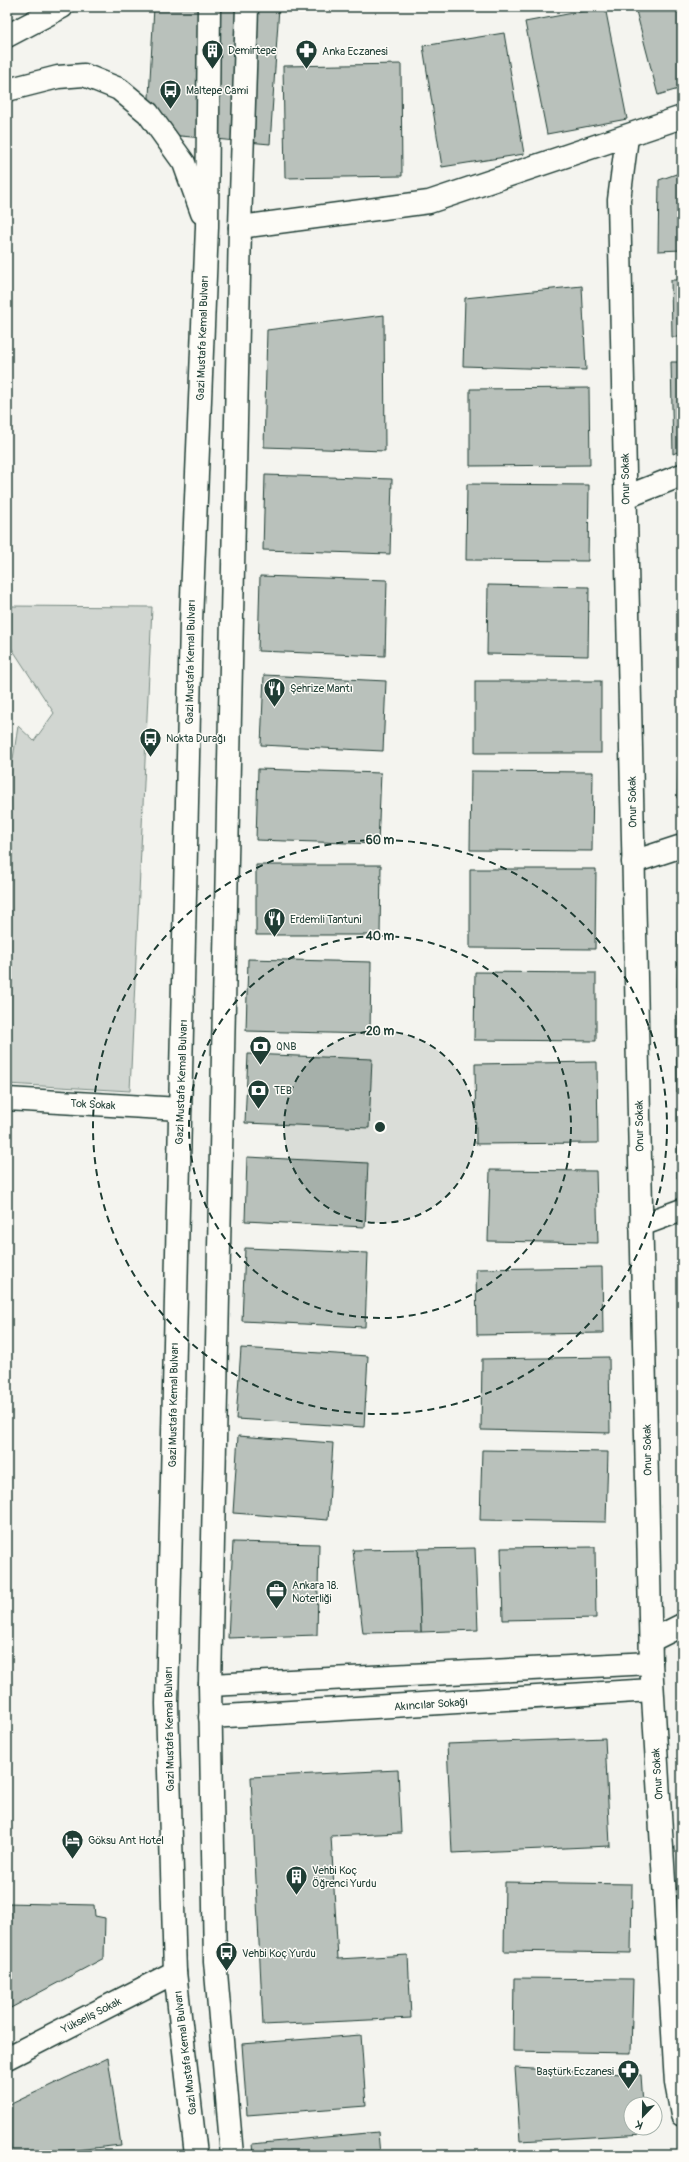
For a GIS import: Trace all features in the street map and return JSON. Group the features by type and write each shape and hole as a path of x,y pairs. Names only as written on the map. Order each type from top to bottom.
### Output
{"main road":[{"path":"7,36 62,7"},
{"name":"Gazi Mustafa Kemal Bulvarı","path":"196,2155 175,1972 167,1704 191,622 207,227 209,7"},
{"path":"232,2155 215,1961 210,1685 240,227 247,7"},
{"path":"7,90 58,77 84,75 119,89 148,113 184,163 207,227"},
{"path":"240,227 429,202 627,137 682,117"},
{"name":"Onur Sokak","path":"627,137 619,200 641,1225 652,1640 651,1663 682,2115"},
{"path":"626,497 682,475"},
{"path":"633,862 682,846"},
{"name":"Tok Sokak","path":"7,1099 180,1109"},
{"path":"641,1225 682,1210"},
{"path":"652,1640 682,1625"},
{"path":"210,1685 651,1663"},
{"name":"Akıncılar Sokağı","path":"210,1717 652,1690"},
{"name":"Yükseliş Sokak","path":"7,2058 175,1972"}],"shaded area":[{"path":"7,606 152,607 130,1091 7,1084 7,771 13,759 18,726 34,741 54,713 7,641"}],"building":[{"name":"Demirtepe","path":"154,7 279,7 270,144 147,133"},
{"path":"605,7 627,119 547,134 525,22"},
{"path":"635,7 682,7 682,88 658,95"},
{"path":"504,33 524,154 442,167 423,46"},
{"path":"401,64 402,176 285,178 283,66"},
{"path":"682,172 682,250 658,251 659,180"},
{"path":"671,280 682,280 682,337 672,337"},
{"path":"582,286 586,370 463,366 465,298"},
{"path":"384,315 385,451 264,447 267,330"},
{"path":"671,362 682,362 682,450 673,454"},
{"path":"589,388 590,465 470,466 470,389"},
{"path":"265,475 392,479 390,554 263,550"},
{"path":"467,484 589,485 588,561 466,560"},
{"path":"680,523 682,523 682,579 681,579"},
{"path":"260,576 387,580 385,656 258,651"},
{"path":"488,585 589,587 588,656 487,654"},
{"path":"679,608 682,608 682,680 680,680"},
{"path":"264,675 386,681 383,751 261,745"},
{"path":"475,681 601,681 601,753 475,753"},
{"path":"682,707 682,798 677,798"},
{"path":"258,769 381,773 378,844 256,840"},
{"path":"471,771 593,772 592,851 470,850"},
{"path":"256,865 381,865 380,935 256,935"},
{"path":"470,869 596,869 595,949 470,948"},
{"path":"682,898 682,985 677,987 679,899"},
{"path":"248,959 371,962 370,1034 246,1031"},
{"path":"475,972 596,973 596,1041 474,1040"},
{"path":"682,1012 682,1090 677,1092 676,1013"},
{"path":"248,1054 372,1059 369,1128 245,1123"},
{"path":"597,1062 598,1143 476,1144 475,1064"},
{"path":"678,1108 682,1108 682,1177 677,1178"},
{"path":"247,1157 368,1163 365,1227 245,1221"},
{"path":"490,1170 596,1171 598,1243 488,1241"},
{"path":"245,1248 368,1253 365,1327 242,1321"},
{"path":"602,1267 603,1333 477,1335 476,1269"},
{"path":"241,1348 368,1356 364,1427 236,1419"},
{"path":"609,1357 610,1433 481,1430 482,1359"},
{"path":"238,1436 333,1443 328,1520 233,1513"},
{"path":"482,1450 608,1452 606,1522 480,1520"},
{"path":"233,1542 319,1544 317,1635 228,1638"},
{"path":"595,1547 596,1618 503,1620 501,1548"},
{"path":"475,1548 478,1630 421,1632 418,1549"},
{"path":"418,1549 421,1632 363,1633 353,1550"},
{"path":"605,1738 610,1846 452,1853 447,1744"},
{"name":"Vehbi Koç Öğrenci Yurdu","path":"398,1770 401,1833 331,1836 338,1959 408,1955 411,2018 263,2025 251,1777"},
{"path":"505,1882 632,1884 631,1953 504,1951"},
{"path":"7,1903 94,1905 95,1916 105,1918 104,1958 7,2010"},
{"path":"514,1978 633,1979 631,2053 513,2051"},
{"path":"361,2035 366,2106 247,2115 242,2044"},
{"path":"108,2058 121,2145 30,2155 11,2155 7,2124 7,2106"},
{"path":"515,2068 641,2075 642,2096 623,2096 623,2135 520,2141"},
{"path":"378,2132 380,2155 253,2155 252,2144"}],"place":[{"name":"Demirtepe","path":"213,70"},
{"name":"Anka Eczanesi","path":"307,70"},
{"name":"Maltepe Cami","path":"171,110"},
{"name":"Şehrize Mantı","path":"274,708"},
{"name":"Nokta Durağı","path":"150,758"},
{"name":"Erdemli Tantuni","path":"274,938"},
{"name":"QNB","path":"261,1066"},
{"name":"TEB","path":"258,1110"},
{"name":"Ankara 18. Noterliği","path":"277,1610"},
{"name":"Göksu Ant Hotel","path":"73,1860"},
{"name":"Vehbi Koç Öğrenci Yurdu","path":"296,1896"},
{"name":"Vehbi Koç Yurdu","path":"227,1972"},
{"name":"Baştürk Eczanesi","path":"629,2090"}]}
